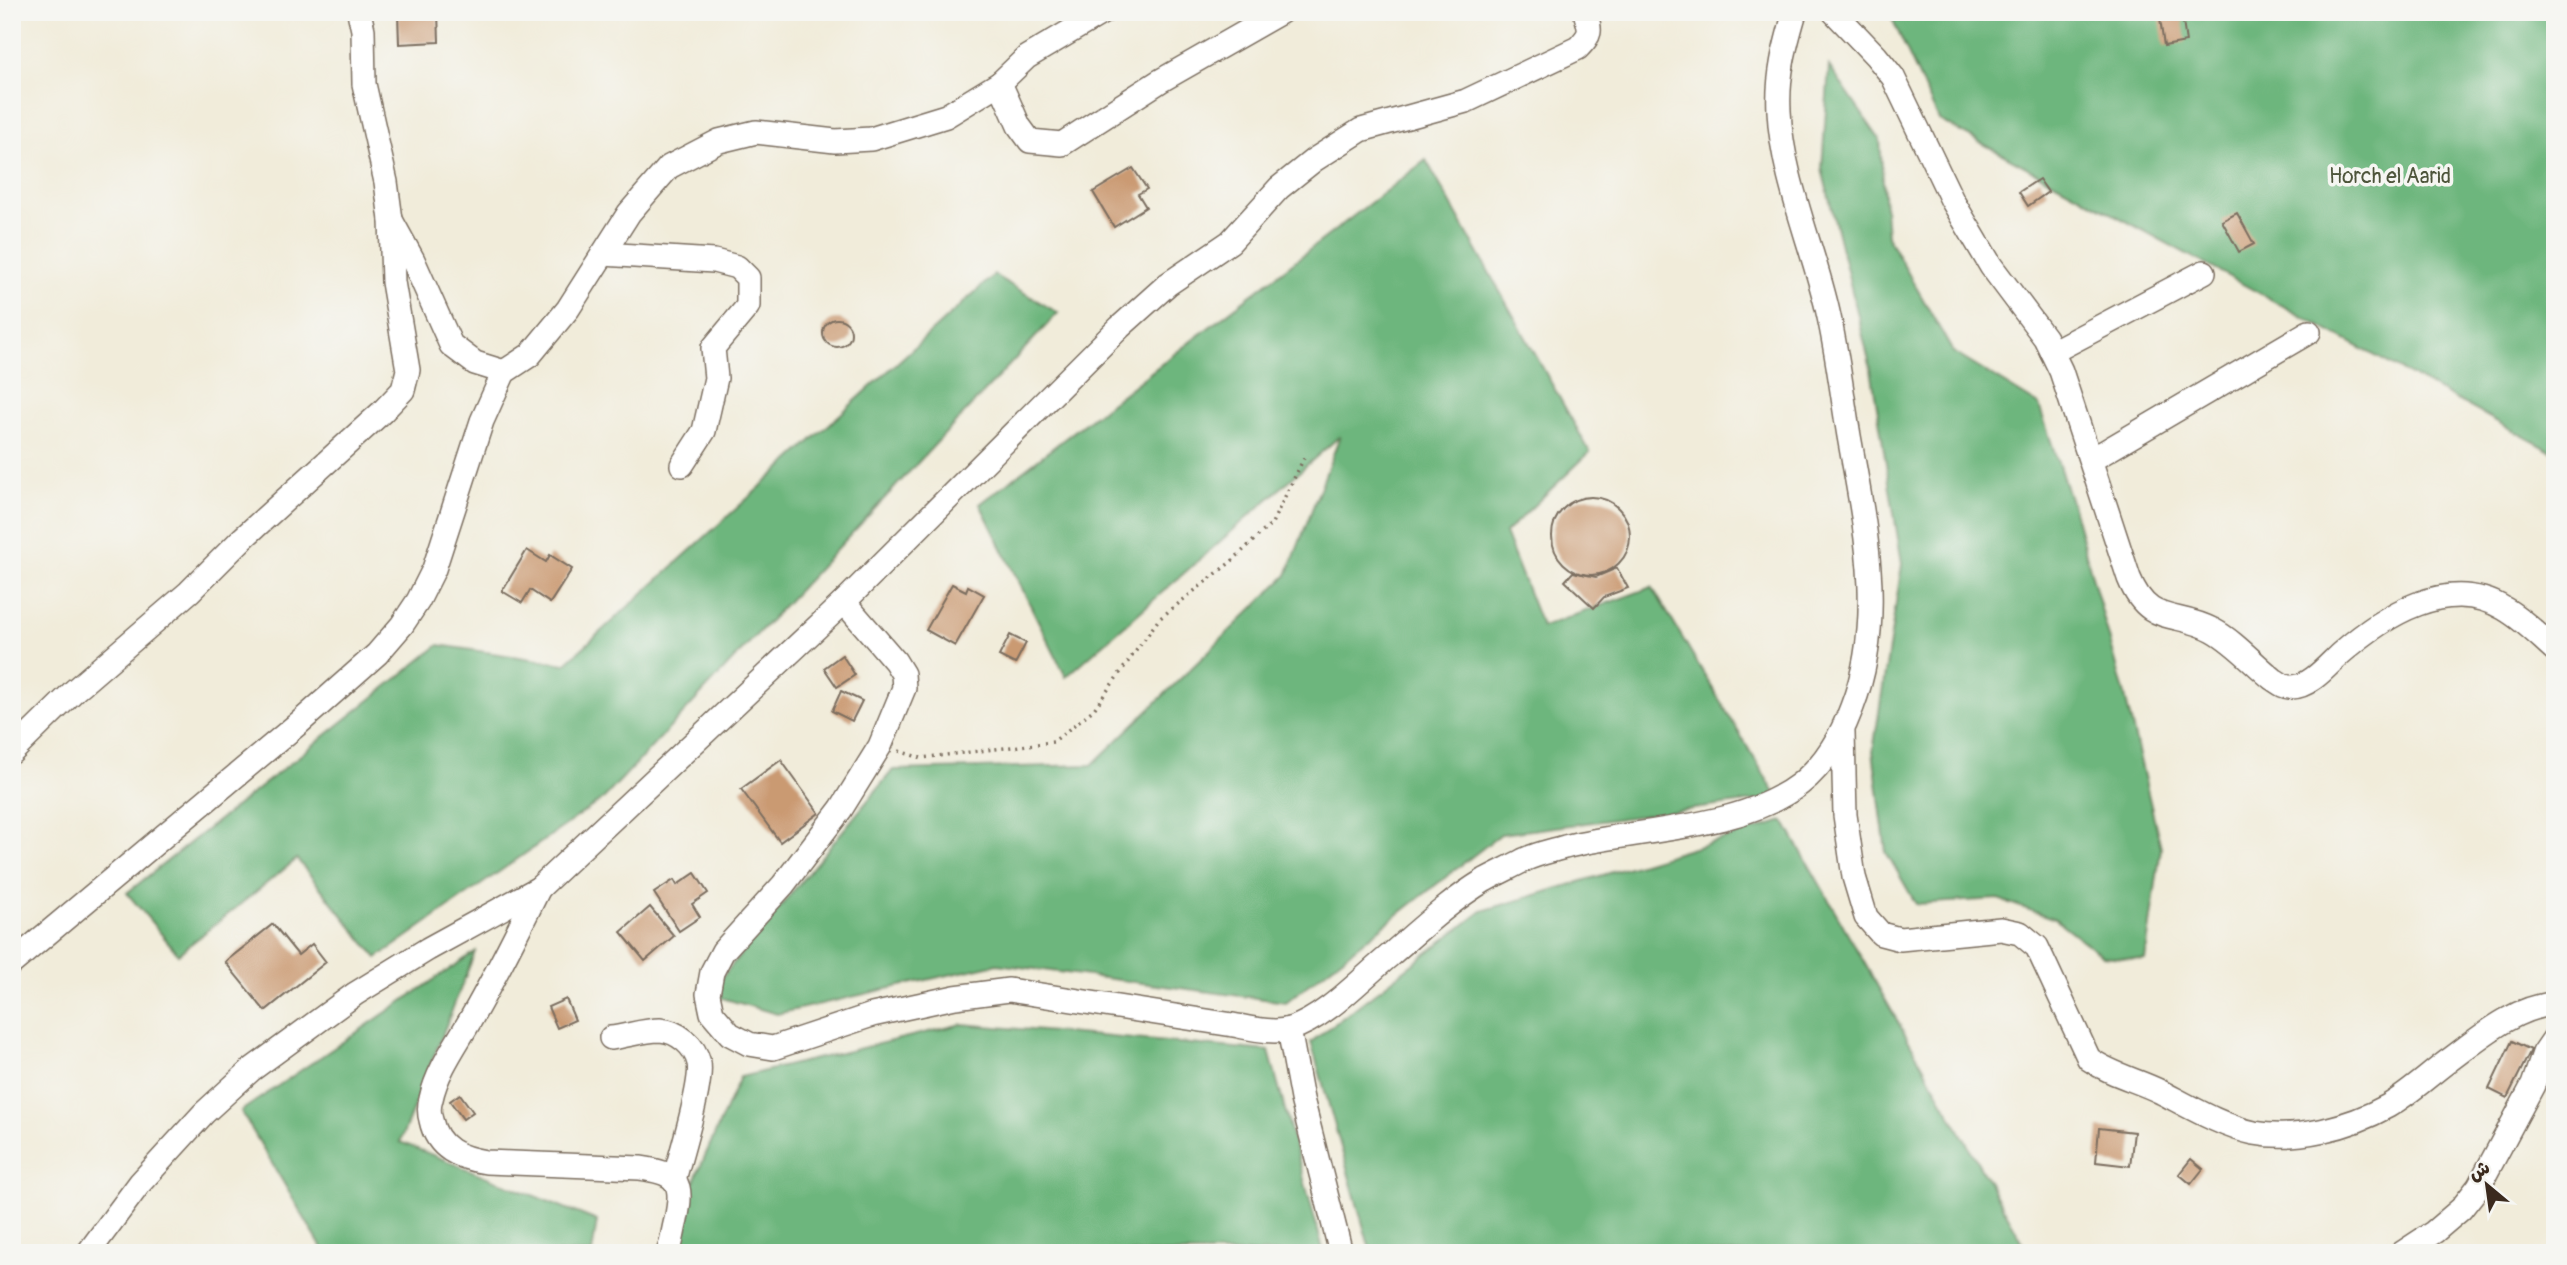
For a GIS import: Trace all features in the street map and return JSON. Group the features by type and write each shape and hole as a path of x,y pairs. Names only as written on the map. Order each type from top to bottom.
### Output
{"street":[{"path":"12,752 75,690 189,592 242,539 383,412 403,390 408,370 393,282 391,220 386,182 364,84 363,30 359,12"},
{"path":"12,963 299,723 377,654 402,625 434,569 482,422 504,372 530,355 568,309 629,213 669,167 719,141 756,132 835,141 871,139 946,116 1000,83 1027,57 1103,12"},
{"path":"1000,83 1019,126 1030,141 1062,144 1160,81 1281,12"},
{"path":"88,1253 140,1183 204,1113 251,1070 365,988 468,926 539,888 844,603 1120,327 1168,284 1230,242 1279,188 1314,160 1361,130 1466,101 1578,48 1589,36 1585,12"},
{"path":"844,603 903,674 904,688 880,746 841,809 783,885 739,931 712,972 708,994 712,1013 730,1034 749,1045 773,1048 872,1015 956,997 1009,990 1251,1028 1289,1029 1321,1013 1435,917 1483,881 1531,856 1572,845 1726,818 1755,808 1800,784 1822,762 1843,733 1856,696 1866,657 1870,577 1866,536 1828,310 1790,175 1779,115 1779,72 1795,12"},
{"path":"1834,12 1893,77 1952,200 1992,266 2045,338 2061,371 2129,578 2138,597 2155,612 2211,629 2282,685 2292,687 2302,685 2376,624 2391,615 2428,601 2451,596 2469,596 2504,608 2555,650"},
{"path":"391,220 413,260 451,345 475,363 504,372"},
{"path":"603,254 714,261 737,267 748,278 748,306 713,348 716,378 704,431 682,465"},
{"path":"2052,352 2204,272"},
{"path":"2091,460 2309,331"},
{"path":"1843,733 1845,815 1854,877 1866,917 1881,934 1899,939 2001,929 2020,933 2037,947 2089,1059 2104,1070 2155,1089 2234,1127 2255,1133 2288,1135 2323,1130 2353,1121 2388,1105 2488,1031 2528,1011 2555,1004"},
{"path":"539,888 443,1070 430,1100 430,1119 436,1137 449,1150 466,1159 640,1168 671,1176 679,1186 680,1200 668,1253"},
{"path":"1289,1029 1302,1099 1341,1253"},
{"path":"611,1038 661,1030 678,1035 692,1048 699,1064 698,1083 674,1180"},
{"path":"2402,1253 2434,1232 2461,1209 2479,1186 2533,1085 2544,1053 2555,1037"}],"path":[{"path":"880,746 921,758 1053,742 1094,709 1159,620 1232,561 1272,523 1304,458"}],"green space":[{"name":"Horch el Aarid","path":"1889,12 2555,12 2555,453 1939,120"},
{"path":"1829,66 1880,140 1887,236 1953,352 2039,405 2075,514 2124,692 2161,848 2145,960 2103,956 2055,919 1998,899 1916,904 1886,852 1873,751 1902,564 1871,369 1822,169"},
{"path":"1426,160 1590,452 1505,533 1542,627 1652,587 1778,798 1501,834 1286,1002 997,964 777,1014 708,994 893,770 1092,765 1287,575 1340,436 1066,677 980,504"},
{"path":"994,275 1058,313 604,798 377,958 297,859 178,954 127,893 439,645 565,664"},
{"path":"1784,821 2029,1253 1371,1253 1311,1042 1482,911"},
{"path":"475,952 400,1142 597,1221 592,1253 325,1253 241,1111"},
{"path":"962,1024 1269,1051 1324,1253 662,1253 740,1077"}],"building":[{"path":"438,12 439,42 399,44 398,13"},
{"path":"2182,15 2186,42 2164,46 2160,19"},
{"path":"1133,168 1147,189 1138,194 1146,207 1114,227 1093,192"},
{"path":"2039,179 2048,192 2028,206 2019,192"},
{"path":"2237,213 2254,244 2239,252 2222,221"},
{"path":"837,319 847,323 851,333 847,343 837,347 827,343 823,333 827,323"},
{"path":"1591,497 1606,500 1618,509 1627,521 1630,536 1627,551 1618,563 1606,572 1591,575 1576,572 1564,563 1555,551 1552,536 1555,521 1564,509 1576,500"},
{"path":"527,550 546,562 550,555 572,569 550,603 530,590 522,603 502,591"},
{"path":"1617,568 1628,588 1604,597 1594,608 1565,581 1573,572 1596,577"},
{"path":"952,584 966,591 968,586 984,595 955,646 926,630"},
{"path":"1010,635 1026,643 1015,664 999,656"},
{"path":"842,655 855,675 837,687 824,668"},
{"path":"841,691 862,701 852,721 832,711"},
{"path":"781,760 819,813 780,842 741,789"},
{"path":"695,873 708,893 692,904 700,917 679,931 654,893 674,880 677,885"},
{"path":"650,907 674,936 645,961 621,932"},
{"path":"273,924 298,955 312,944 326,962 265,1011 225,962"},
{"path":"566,999 575,1020 557,1028 548,1007"},
{"path":"2512,1041 2531,1050 2507,1098 2489,1089"},
{"path":"460,1094 473,1112 463,1119 450,1101"},
{"path":"2099,1128 2134,1132 2130,1166 2096,1162"},
{"path":"2191,1159 2203,1169 2191,1184 2179,1174"}]}
